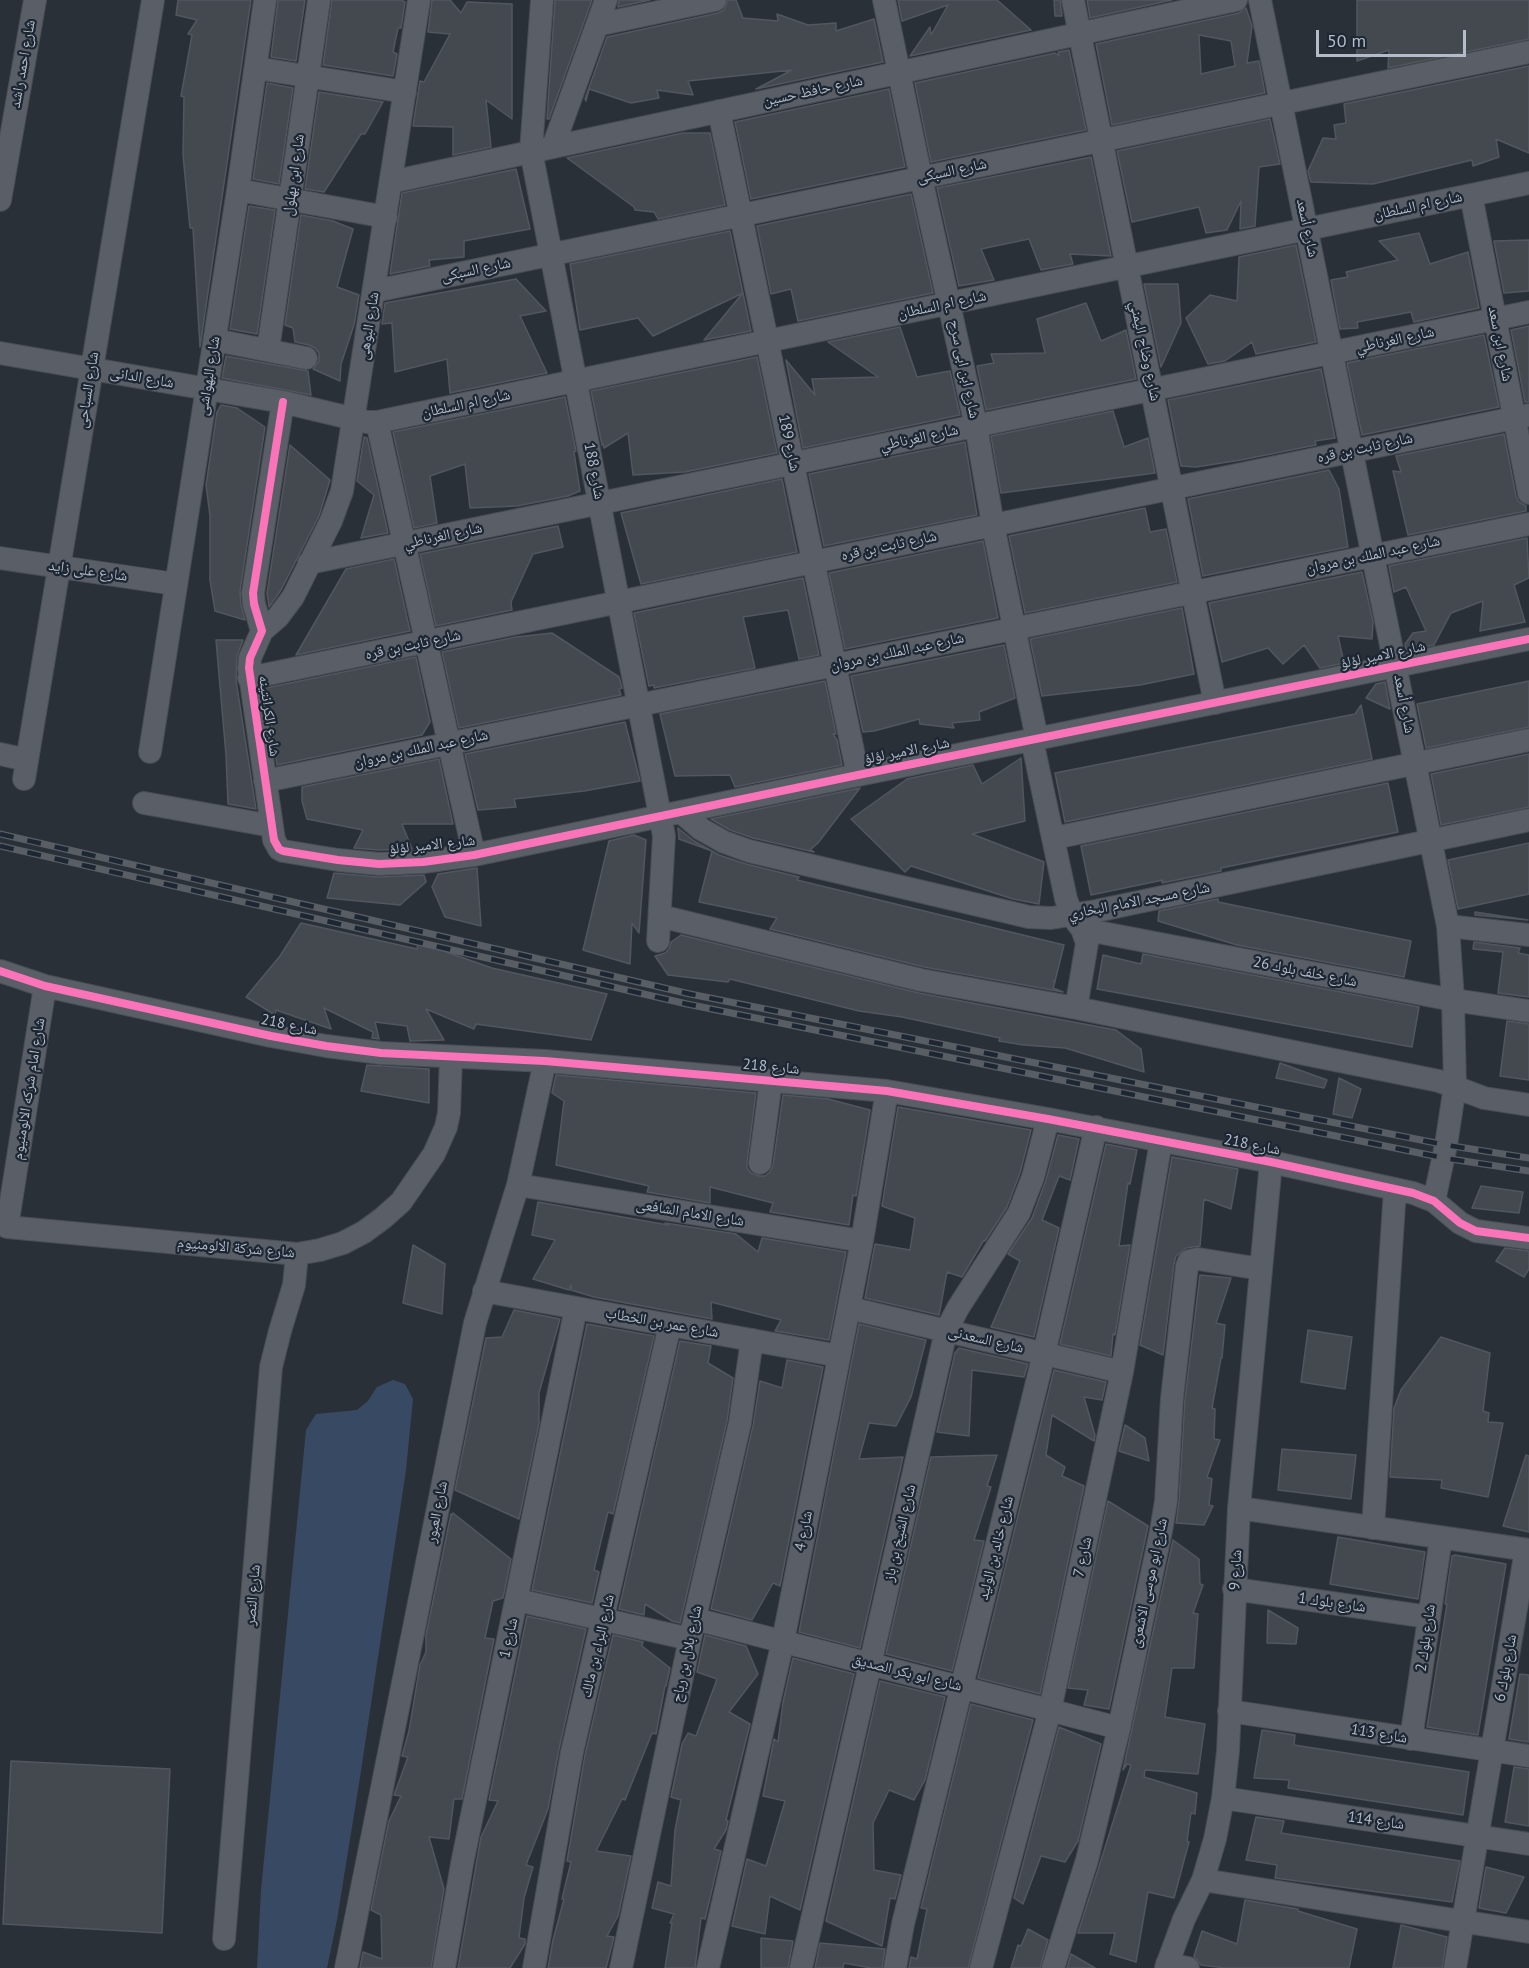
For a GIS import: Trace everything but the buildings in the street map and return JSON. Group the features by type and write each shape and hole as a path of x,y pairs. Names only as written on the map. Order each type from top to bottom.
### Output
{"street":[{"name":"شارع احمد راشد","path":"0,200 3,162 35,0"},
{"name":"شارع السباحى","path":"0,754 25,770 153,0"},
{"name":"شارع البهواشى","path":"150,752 266,0"},
{"name":"شارع ابن بهلول","path":"268,350 319,0"},
{"name":"شارع البوهى","path":"262,631 286,608 331,521 342,491 419,0"},
{"name":"شارع 188","path":"542,0 542,149 551,254 639,705 671,814 664,836 658,941"},
{"path":"542,149 606,0"},
{"path":"597,25 715,0"},
{"name":"شارع ابن ابى سرح","path":"884,0 975,426 1066,899 1087,943 1076,1008"},
{"name":"شارع وضاح اليمني","path":"1073,0 1215,703"},
{"name":"شارع حافظ حسين","path":"391,182 1236,0"},
{"name":"شارع أسعد","path":"1260,0 1448,926 1455,1086 1445,1152 1434,1201"},
{"name":"شارع السبكى","path":"375,291 1529,51"},
{"path":"256,68 405,92"},
{"name":"شارع 189","path":"719,111 858,775"},
{"name":"شارع ام السلطان","path":"354,418 377,422 1529,183"},
{"path":"238,190 386,217"},
{"name":"شارع ابن سعد","path":"1471,195 1495,319 1522,416 1529,494"},
{"name":"شارع الغرناطي","path":"309,563 1529,312"},
{"path":"215,340 306,358"},
{"name":"شارع الدانى","path":"0,353 283,402 354,418"},
{"path":"262,631 253,593 283,402"},
{"name":"شارع ثابت بن قره","path":"249,678 1522,416"},
{"path":"377,422 474,855"},
{"name":"شارع عبد الملك بن مروان","path":"265,781 1529,524"},
{"name":"شارع على زايد","path":"0,558 175,584"},
{"name":"شارع الكرانتينه","path":"262,631 250,658 249,678 276,845 288,852"},
{"name":"شارع الامير لؤلؤ","path":"288,852 379,864 423,862 474,855 1529,639"},
{"path":"1054,838 1529,740"},
{"path":"144,803 272,826"},
{"name":"شارع مسجد الامام البخاري","path":"671,814 724,842 749,851 1029,917 1077,922 1432,840 1529,820"},
{"path":"660,916 921,980 1076,1008 1439,1081 1484,1098 1529,1105"},
{"name":"شارع خلف بلوك 26","path":"1077,922 1453,1000 1529,1011"},
{"path":"1448,926 1529,935"},
{"name":"شارع 218","path":"0,971 45,986 271,1036 381,1053 545,1061 887,1091 1095,1127 1413,1193 1434,1201 1460,1223 1476,1231 1529,1238"},
{"name":"شارع امام شركه الالومنيوم","path":"7,1227 45,986"},
{"name":"شارع شركة الالومنيوم","path":"7,1227 297,1254 343,1243 364,1232 392,1210 415,1184 434,1154 446,1127 451,1098 451,1057"},
{"name":"شارع العبور","path":"346,1968 475,1323 518,1185 545,1061"},
{"path":"760,1163 771,1081"},
{"name":"شارع 4","path":"708,1968 783,1641 862,1241 887,1091"},
{"name":"شارع الشيخ بن باز","path":"801,1968 946,1331 958,1308 1019,1213 1033,1177 1048,1119"},
{"name":"شارع خالد بن الوليد","path":"895,1968 903,1924 1044,1354 1095,1127"},
{"name":"شارع 7","path":"981,1968 1050,1710 1122,1372 1161,1141"},
{"name":"شارع 9","path":"1174,1967 1184,1919 1203,1880 1215,1839 1223,1798 1228,1752 1239,1508 1271,1162"},
{"name":"شارع الامام الشافعى","path":"518,1185 862,1241"},
{"path":"1373,1528 1395,1189"},
{"name":"شارع النصر","path":"224,1939 271,1367 279,1331 294,1285 297,1254"},
{"name":"شارع ابو موسى الاشعرى","path":"1053,1968 1088,1860 1119,1728 1166,1501 1169,1432 1187,1266 1189,1261 1198,1259 1261,1269"},
{"name":"شارع عمر بن الخطاب","path":"484,1291 839,1356"},
{"name":"شارع 1","path":"444,1968 462,1864 576,1308"},
{"name":"شارع السعدنى","path":"849,1308 1122,1372"},
{"name":"شارع البراء بن مالك","path":"534,1968 572,1752 670,1325"},
{"name":"شارع بلال بن رباح","path":"621,1968 692,1629 740,1423 752,1340"},
{"path":"1239,1508 1528,1550"},
{"name":"شارع بلوك 2","path":"1411,1738 1441,1538"},
{"name":"شارع بلوك 6","path":"1455,1968 1528,1550"},
{"name":"شارع بلوك 1","path":"1234,1589 1429,1617"},
{"name":"شارع ابو بكر الصديق","path":"517,1600 604,1619 783,1641 1119,1728"},
{"name":"شارع 113","path":"1229,1711 1529,1756"},
{"name":"شارع 114","path":"1223,1798 1529,1844"},
{"path":"1203,1880 1529,1932"}],"water":[{"path":"393,1380 405,1384 413,1399 406,1470 361,1771 327,1968 257,1968 261,1890 306,1430 316,1414 357,1410 368,1401 377,1387"}],"railway":[{"path":"0,834 690,994 1446,1145 1529,1158"},
{"path":"0,846 687,1004 1444,1158 1529,1171"}],"cycle path":[{"path":"283,402 253,593 262,631 250,658 249,668 274,840 279,849 283,851 379,864 423,862 474,855 1529,639"},
{"path":"0,971 45,986 326,1046 381,1053 545,1061 887,1091 1048,1119 1271,1162 1413,1193 1434,1201 1460,1223 1476,1231 1529,1238"}]}
